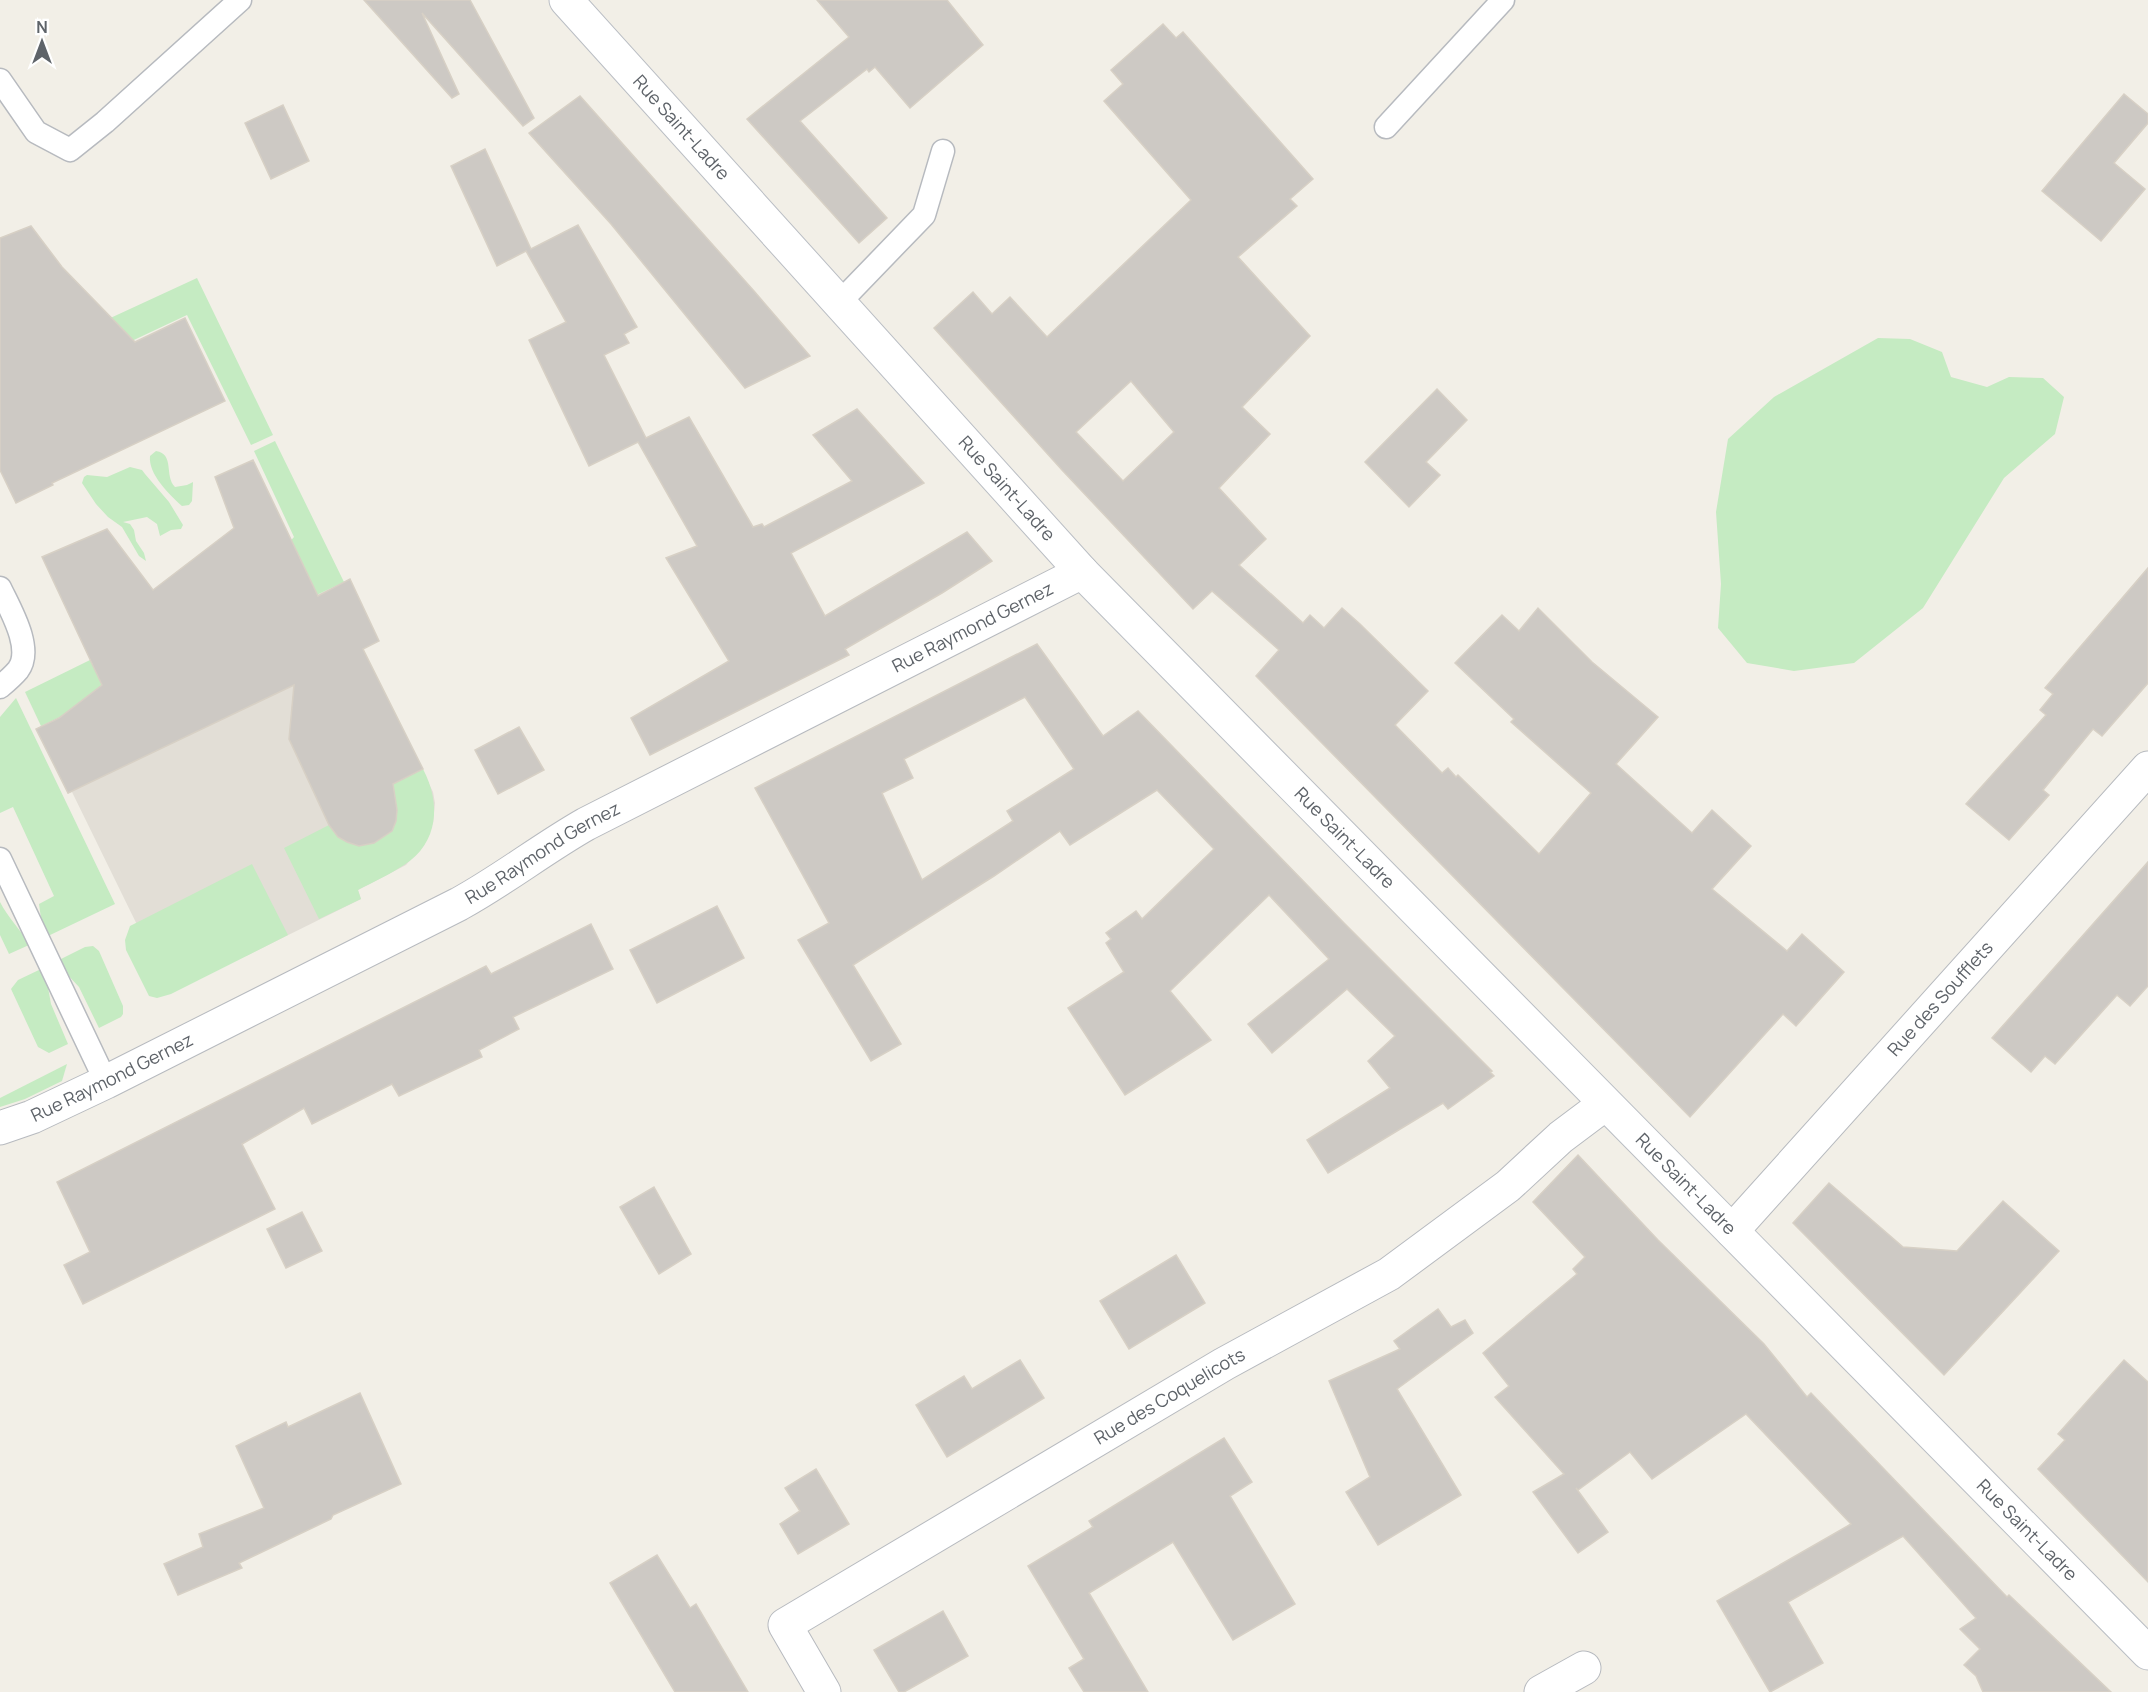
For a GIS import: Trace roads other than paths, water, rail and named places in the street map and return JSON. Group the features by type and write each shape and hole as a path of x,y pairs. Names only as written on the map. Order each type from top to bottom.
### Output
{"street":[{"name":"Rue Saint-Ladre","path":"566,0 1082,572 2148,1653"},
{"name":"Rue Raymond Gernez","path":"0,1128 32,1117 106,1082 459,904 586,824 1082,572"},
{"name":"Rue des Soufflets","path":"1732,1231 2148,768"},
{"name":"Rue des Coquelicots","path":"824,1692 785,1625 1224,1364 1389,1274 1508,1186 1561,1137 1605,1104"},
{"path":"1541,1692 1584,1668"}],"lane":[{"path":"0,80 36,132 70,150 105,122 240,0"},
{"path":"1386,127 1503,0"},
{"path":"839,303 924,215 943,151"},
{"path":"0,588 19,629 23,644 23,658 19,669 0,687"},
{"path":"0,859 106,1082"}]}
